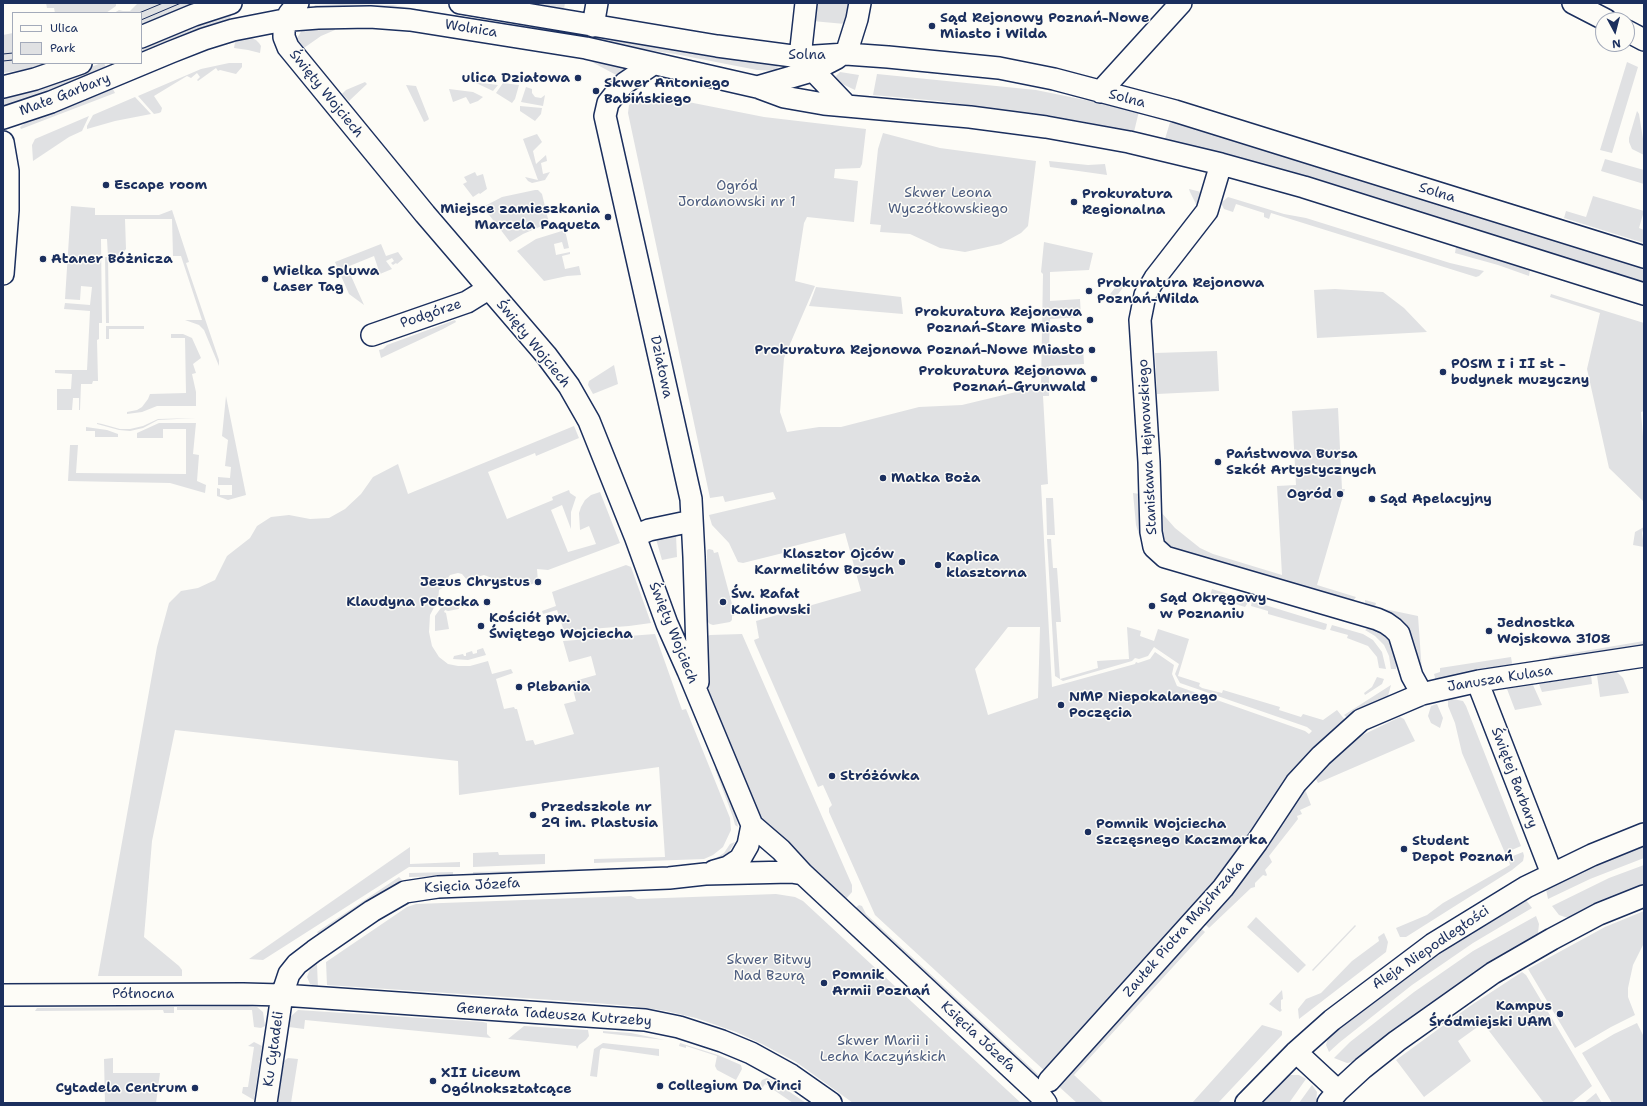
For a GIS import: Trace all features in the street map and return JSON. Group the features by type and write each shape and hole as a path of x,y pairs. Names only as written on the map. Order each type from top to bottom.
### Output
{"street":[{"path":"142,37 194,15 231,3"},
{"path":"286,21 298,3"},
{"name":"Wolnica","path":"460,3 593,26"},
{"path":"593,26 597,3"},
{"path":"806,3 806,64 846,105"},
{"path":"757,87 806,64 846,54 857,19 860,3"},
{"path":"1100,92 1181,3"},
{"path":"1583,5 1595,13"},
{"name":"Wolnica","path":"286,21 343,17 410,20 586,48 653,64"},
{"name":"Małe Garbary","path":"3,118 51,102 204,39 234,30 286,21"},
{"name":"Święty Wojciech","path":"286,21 284,37 288,47 356,132 488,289 546,355 569,386 589,421 635,536 667,624 698,693 752,825"},
{"name":"Solna","path":"593,26 717,46 806,64"},
{"path":"1635,35 1644,40"},
{"name":"Solna","path":"846,54 999,68 1054,79 1175,111 1644,257"},
{"name":"Małe Garbary","path":"3,87 78,64"},
{"path":"653,64 757,87 784,97 824,104 970,117 1046,127 1129,142 1221,164 1304,187 1644,294"},
{"name":"Działowa","path":"653,64 625,83 619,89 608,104 605,116 690,499 697,632 698,693"},
{"path":"3,142 8,171 8,210 3,274"},
{"name":"Stanisława Hejmowskiego","path":"1221,164 1207,211 1155,278 1145,295 1140,320 1149,462 1151,532 1154,547 1165,557 1377,619 1386,623 1399,634 1412,676 1422,694"},
{"name":"Podgórze","path":"372,335 467,302 488,289"},
{"path":"635,536 649,530 692,521"},
{"name":"Janusza Kulasa","path":"1361,720 1422,694 1479,681 1644,656"},
{"name":"Świętej Barbary","path":"1479,681 1481,692 1552,874"},
{"name":"Zaułek Piotra Majchrzaka","path":"1049,1081 1223,888 1257,842 1296,783 1321,756 1361,720"},
{"name":"Księcia Józefa","path":"705,874 728,867 740,859 748,845 752,825 781,850 803,874 1039,1094 1046,1103"},
{"name":"Aleja Niepodległości","path":"1246,1103 1296,1052 1356,1001 1432,944 1491,908 1552,874 1592,855 1644,834"},
{"name":"Księcia Józefa","path":"282,995 289,974 297,964 372,911 405,892 438,887 669,878 705,874 791,872 803,874"},
{"path":"1296,1052 1333,1097 1363,1068 1397,1041 1493,973 1599,914 1644,896"},
{"name":"Północna","path":"3,995 282,995"},
{"name":"Ku Cytadeli","path":"266,1103 282,995"},
{"name":"Generała Tadeusza Kutrzeby","path":"282,995 645,1020 679,1028 722,1042 751,1054 792,1075 831,1103"}],"green space":[{"path":"46,3 116,3 116,6 107,12 55,12 54,8 47,8"},
{"path":"138,3 198,3 142,26 142,12 116,12 119,10 130,11"},
{"path":"533,3 565,3 564,9"},
{"path":"814,3 851,3 845,24 812,21"},
{"path":"315,5 393,5 509,24 562,30 560,36 312,10"},
{"path":"230,14 231,16 229,21 142,56 142,46 193,24"},
{"path":"335,27 335,30 321,36 301,50 296,40 302,30"},
{"path":"12,33 12,64 44,64 3,73 3,35"},
{"path":"594,35 718,57 778,64 777,71 757,70 675,54 594,42"},
{"path":"250,37 256,40 261,46 260,53 234,48 237,40"},
{"path":"590,59 627,70 618,76 592,62"},
{"path":"1627,62 1638,67 1612,153 1600,150"},
{"path":"229,63 242,63 242,67 236,74 220,70 218,71 216,68 198,81 197,80 200,77 197,73 191,78 187,76 154,96 162,108 161,112 159,113 154,114 138,96 201,69"},
{"path":"99,64 104,64 107,70 3,110 3,96 60,80"},
{"path":"840,72 859,75 855,90 838,82 836,76"},
{"path":"877,74 1036,90 1139,111 1134,132 1080,121 1032,114 939,101 873,95"},
{"path":"365,82 367,84 349,101 342,94 346,90"},
{"path":"474,82 498,85 493,91"},
{"path":"503,83 519,85 515,99 512,103 496,93"},
{"path":"406,85 416,86 429,119 428,120 424,122"},
{"path":"112,87 115,93 21,129 20,127 28,121"},
{"path":"526,87 532,89 532,93 535,97 541,98 545,95 543,106 521,102"},
{"path":"449,89 473,92 483,97 470,104 466,97 453,102"},
{"name":"Ogród Jordanowski nr 1","path":"645,96 658,96 764,117 866,129 862,164 860,168 835,169 834,178 858,181 854,222 807,217 804,223 795,281 815,286 784,358 780,412 787,432 819,427 841,427 919,407 962,405 1041,386 1043,274 1041,272 1044,242 1093,253 1089,270 1050,272 1050,301 1080,299 1081,317 1050,319 1049,348 1083,347 1084,364 1049,366 1049,396 1043,396 1048,484 1041,485 1052,687 1150,659 1155,652 1174,665 1172,674 1177,686 1305,731 1309,734 1312,731 1307,727 1180,683 1175,674 1179,664 1154,647 1148,656 1139,659 1135,658 1132,661 1063,681 1055,676 1047,539 1051,539 1053,568 1057,568 1061,622 1056,622 1060,679 1098,668 1097,661 1129,659 1127,627 1141,631 1140,636 1154,641 1158,629 1189,639 1178,676 1200,683 1199,686 1202,688 1222,693 1223,690 1280,707 1279,710 1301,717 1303,714 1323,720 1337,710 1349,725 1253,840 1047,1073 875,915 829,812 829,808 832,805 823,785 818,787 755,643 754,640 759,638 756,621 861,591 845,533 786,548 787,552 743,563 738,562 729,543 712,525 709,515 776,499 773,492 725,502 723,496 710,498 628,113 629,105","holes":["1008,627 1040,627 1038,698 988,715 975,669"]},
{"path":"135,97 151,114 115,121 87,129 93,115"},
{"path":"520,106 542,108 541,114 535,121 520,111"},
{"path":"1637,111 1639,114 1644,145 1644,155 1632,149 1629,142"},
{"path":"89,116 82,131 69,137 33,161 32,145 35,139"},
{"path":"1171,119 1644,266 1644,282 1300,174 1165,139"},
{"name":"Skwer Leona Wyczółkowskiego","path":"883,133 940,148 1036,161 1028,226 1021,233 1001,244 965,252 940,248 910,234 880,232 881,225 870,224 878,149"},
{"path":"537,134 542,142 533,151 536,164 546,155 547,161 541,163 543,174 550,172 545,180 532,183 525,177 538,180 523,139"},
{"path":"1605,159 1644,170 1644,184 1601,171"},
{"path":"1049,161 1088,165 1105,164 1107,175 1050,167"},
{"path":"475,172 477,176 483,174 487,189 473,197 463,184 467,182 464,177"},
{"path":"1189,189 1205,193 1197,206 1190,192"},
{"path":"538,190 542,194 548,219 547,223 510,242 483,207 502,197"},
{"path":"1593,196 1644,211 1639,228 1644,230 1644,243 1564,218 1566,211 1586,217"},
{"path":"1228,197 1284,214 1306,218 1450,263 1484,271 1476,277 1271,213 1269,219 1264,217 1264,213 1236,204 1233,212 1224,209 1221,203"},
{"path":"71,206 95,208 95,215 159,215 172,210 189,262 186,263 219,360 219,366 204,330 199,325 185,320 202,320 181,256 173,256 172,219 125,219 126,249 119,257 108,257 107,239 101,239 102,323 99,323 99,339 97,340 98,381 93,381 92,384 81,384 80,410 79,398 73,398 72,410 57,410 57,389 71,389 72,374 55,373 55,370 87,370 90,311 64,309 65,303 90,305 92,287 81,286 80,300 65,299"},
{"path":"565,230 569,248 564,249 562,242 554,244 556,255 570,252 570,254 562,256 565,269 579,266 581,275 567,276 544,281 517,251 536,239"},
{"path":"381,244 386,256 398,252 403,259 397,264 396,263 393,265 391,263 394,261 392,258 386,261 392,269 380,274 374,256 347,267 364,305 349,294 335,262"},
{"path":"1456,247 1530,270 1529,276 1498,265 1455,253"},
{"path":"105,257 108,257 109,323 106,323"},
{"path":"1122,279 1128,281 1115,298 1107,298"},
{"path":"816,287 901,297 903,314 809,306"},
{"path":"1335,289 1383,292 1404,308 1427,332 1317,338 1314,290"},
{"path":"1551,294 1644,323 1644,411 1641,412 1644,449 1644,502 1609,468 1587,369 1600,313 1550,297"},
{"path":"455,320 456,322 443,329 381,358 379,350 383,349 387,345"},
{"path":"106,326 144,326 144,329 109,329 109,339 106,339"},
{"path":"171,334 183,334 192,338 201,358 193,364 196,373 192,374 196,392 196,406 157,406 142,412 127,414 127,412 137,410 142,407 150,394 186,393 185,338 171,338"},
{"path":"1217,351 1219,391 1157,394 1155,353"},
{"path":"614,365 618,384 593,394 588,385 589,381"},
{"path":"226,396 246,495 228,500 217,496 217,488 220,489 220,495 232,495 232,485 218,485 218,477 230,478 231,467 225,466 228,440 222,436"},
{"path":"1338,408 1342,489 1345,489 1317,585 1356,597 1351,604 1169,547 1164,541 1160,534 1160,511 1175,528 1200,548 1213,554 1282,575 1277,486 1296,485 1292,411"},
{"path":"196,418 158,420 143,428 130,431 119,430 97,424 120,429 130,429 143,426 158,419"},
{"path":"159,423 196,423 193,454 199,455 197,481 206,485 205,493 170,483 68,481 70,445 78,445 76,473 186,474 186,429 163,429 163,438 137,438 137,433"},
{"path":"574,426 579,438 536,456 535,453 488,472 507,519 553,500 552,497 569,490 570,493 576,497 571,512 571,529 562,505 551,510 568,552 596,544 589,526 580,530 579,513 585,500 591,495 600,492 620,543 548,570 537,569 538,582 529,585 484,575 467,580 462,574 458,573 450,575 447,585 439,590 438,600 430,615 429,632 432,646 439,657 448,664 470,666 488,661 492,674 511,669 513,673 496,679 504,709 514,707 517,709 526,741 533,740 535,745 574,734 564,704 576,701 571,682 596,675 591,656 569,662 563,641 655,634 682,710 686,709 730,818 731,830 723,847 713,855 704,859 594,863 594,859 665,857 659,767 459,795 458,761 175,730 152,841 144,937 179,966 182,970 182,976 98,976 157,647 169,603 181,591 198,588 215,580 227,556 250,538 257,526 271,517 289,515 310,519 329,518 345,509 361,494 373,477 398,464 408,494"},
{"path":"86,427 107,430 118,434 118,437 95,437 95,431 86,431"},
{"path":"1133,493 1140,494 1145,549 1136,525"},
{"path":"1046,498 1053,498 1055,535 1047,535"},
{"path":"1644,527 1642,533 1644,547 1633,545 1635,532"},
{"path":"676,535 677,557 662,560 656,539"},
{"path":"707,550 713,550 714,553 718,552 735,615 732,616 732,620 730,622 713,625 707,621"},
{"path":"626,565 631,567 651,623 564,631 557,610 543,614 542,611 556,606 552,592"},
{"path":"1212,589 1248,600 1247,604 1245,607 1210,596"},
{"path":"1365,600 1376,603 1375,607 1418,616 1422,672 1419,673 1411,634 1404,622 1389,614 1365,608"},
{"path":"1252,601 1327,624 1326,629 1324,630 1268,614 1268,611 1251,606"},
{"path":"443,605 447,607 458,605 459,609 448,611 445,610 444,612 446,613 449,629 435,631 435,616"},
{"path":"1332,625 1363,634 1373,640 1382,652 1386,669 1379,668 1377,657 1368,646 1347,638 1348,635 1330,630"},
{"path":"1370,627 1380,629 1391,640 1397,657 1396,669 1391,669 1389,656 1384,645 1375,636 1365,630"},
{"path":"742,634 852,885 852,892 845,900 763,821 752,803 705,680 706,637 710,635"},
{"path":"1644,641 1644,648 1550,663 1549,657"},
{"path":"483,648 486,655 468,660 453,659 454,656 463,654 466,656 466,653 472,651 473,654 477,653 477,650"},
{"path":"1511,657 1513,669 1436,681 1434,674 1440,672 1440,668"},
{"path":"1617,672 1623,678 1629,693 1600,697 1597,675"},
{"path":"1591,675 1592,684 1542,692 1539,684"},
{"path":"1377,677 1384,679 1382,684 1365,695 1364,693 1372,687"},
{"path":"1391,685 1388,696 1384,701 1349,719 1344,715"},
{"path":"1533,685 1542,705 1515,710 1507,689"},
{"path":"1453,699 1463,701 1466,706 1521,846 1505,853 1462,753 1455,723 1448,706 1448,700"},
{"path":"1437,704 1443,718 1440,728 1431,723 1428,716 1431,706"},
{"path":"1400,717 1404,719 1415,741 1318,783 1312,771 1348,742"},
{"path":"718,767 736,815 738,827 735,825 715,769"},
{"path":"1303,784 1311,805 1300,810 1302,814 1297,816 1298,819 1269,856 1272,862 1265,870 1267,875 1263,875 1255,883 1255,887 1251,888 1209,928 1201,920"},
{"path":"735,842 727,855 714,863 676,868 683,864 701,863 713,860 724,853 730,844"},
{"path":"1644,844 1644,858 1590,879 1548,899 1546,889 1550,884"},
{"path":"410,847 410,864 460,862 460,867 409,867 263,960 249,959"},
{"path":"498,852 499,855 545,854 545,864 473,867 473,853"},
{"path":"1523,852 1523,861 1512,870 1406,937 1400,937 1396,928 1427,915 1443,903 1510,865 1508,858"},
{"path":"1644,865 1644,887 1571,918 1559,915 1552,906 1609,878"},
{"path":"663,867 663,870 607,871 607,868"},
{"path":"594,869 594,872 473,875 473,872"},
{"path":"453,872 453,876 409,877 409,873"},
{"path":"399,877 402,880 319,935 317,932"},
{"name":"Skwer Bitwy Nad Bzurą","path":"776,894 795,897 803,901 1021,1103 853,1103 796,1062 762,1044 736,1032 696,1018 666,1011 632,1006 583,1002 327,985 326,962 407,907 416,904 631,896 637,899"},
{"path":"1523,900 1526,900 1532,908 1473,943 1412,985 1329,1052 1326,1045 1329,1035 1365,1005 1465,933"},
{"path":"859,905 862,906 866,914 1044,1080 1042,1083 854,909"},
{"path":"1644,911 1644,943 1633,965 1628,988 1628,997 1635,1015 1575,1048 1528,969 1605,927"},
{"path":"1536,916 1539,924 1538,933 1531,941 1358,1061 1347,1063 1334,1058 1350,1042 1414,992 1473,951"},
{"path":"1256,917 1306,965 1298,973 1247,927"},
{"path":"841,924 1029,1095 1026,1098 841,926"},
{"path":"1196,924 1205,932 1074,1075 1104,1103 1077,1103 1055,1083"},
{"path":"1355,925 1356,926 1313,971 1312,970"},
{"path":"1384,933 1388,942 1386,952 1299,1019 1298,1009 1306,999 1321,993 1352,961 1379,941 1378,937"},
{"path":"317,964 318,988 310,984 307,977 310,969"},
{"path":"1522,972 1526,975 1592,1086 1571,1103 1544,1103 1483,1023 1458,1041 1471,1061 1424,1097 1396,1060 1470,1006"},
{"path":"1282,990 1282,1010 1280,1012 1269,1004"},
{"path":"174,1007 174,1013 164,1013 163,1010 35,1011 37,1008"},
{"path":"177,1007 257,1007 263,1012 265,1026 261,1028 254,1027 252,1010 177,1010"},
{"path":"298,1010 483,1022 487,1023 487,1034 491,1038 305,1020 304,1029 289,1027 290,1017"},
{"path":"1637,1023 1644,1037 1644,1103 1612,1103 1582,1053 1614,1034"},
{"path":"1262,1025 1282,1031 1282,1035 1218,1103 1192,1103"},
{"path":"524,1026 588,1030 589,1036 579,1045 577,1049 576,1046 508,1039"},
{"path":"603,1031 631,1033 665,1040 603,1033"},
{"path":"254,1042 262,1046 254,1100 242,1093 243,1087 248,1087 254,1047 248,1046"},
{"path":"603,1043 659,1049 659,1056 602,1048 600,1050 597,1077 590,1076 594,1049"},
{"path":"680,1043 718,1055 741,1065 742,1069 736,1080 717,1070 715,1066 717,1056 686,1046 686,1048 679,1046"},
{"path":"113,1058 113,1073 160,1073 156,1103 105,1103 104,1059"},
{"path":"288,1058 298,1059 291,1103 278,1103 284,1061"},
{"path":"1290,1075 1299,1075 1306,1079 1289,1103 1258,1103 1282,1078"},
{"path":"767,1078 806,1103 793,1103 765,1084 761,1090 756,1091 762,1080"},
{"path":"1312,1085 1317,1092 1316,1103 1299,1103"},
{"path":"1596,1093 1602,1103 1584,1103"}],"tram line":[{"path":"141,12 163,3"},
{"path":"142,20 181,3"},
{"path":"3,54 12,53"},
{"path":"3,61 12,60"}],"place":[{"name":"Sąd Rejonowy Poznań-Nowe Miasto i Wilda","path":"932,26"},
{"name":"ulica Działowa","path":"578,78"},
{"name":"Skwer Antoniego Babińskiego","path":"596,91"},
{"name":"Escape room","path":"106,185"},
{"name":"Prokuratura Regionalna","path":"1074,202"},
{"name":"Miejsce zamieszkania Marcela Paqueta","path":"608,217"},
{"name":"Ataner Bóżnicza","path":"43,259"},
{"name":"Wielka Spluwa Laser Tag","path":"265,279"},
{"name":"Prokuratura Rejonowa Poznań-Wilda","path":"1089,291"},
{"name":"Prokuratura Rejonowa Poznań-Stare Miasto","path":"1090,320"},
{"name":"Prokuratura Rejonowa Poznań-Nowe Miasto","path":"1092,350"},
{"name":"POSM I i II st - budynek muzyczny","path":"1443,372"},
{"name":"Prokuratura Rejonowa Poznań-Grunwald","path":"1094,379"},
{"name":"Państwowa Bursa Szkół Artystycznych","path":"1218,462"},
{"name":"Matka Boża","path":"883,478"},
{"name":"Ogród","path":"1340,494"},
{"name":"Sąd Apelacyjny","path":"1372,499"},
{"name":"Klasztor Ojców Karmelitów Bosych","path":"902,562"},
{"name":"Kaplica klasztorna","path":"938,565"},
{"name":"Jezus Chrystus","path":"538,582"},
{"name":"Klaudyna Potocka","path":"487,602"},
{"name":"Św. Rafał Kalinowski","path":"723,602"},
{"name":"Sąd Okręgowy w Poznaniu","path":"1152,606"},
{"name":"Kościół pw. Świętego Wojciecha","path":"481,626"},
{"name":"Jednostka Wojskowa 3108","path":"1489,631"},
{"name":"Plebania","path":"519,687"},
{"name":"NMP Niepokalanego Poczęcia","path":"1061,705"},
{"name":"Stróżówka","path":"832,776"},
{"name":"Przedszkole nr 29 im. Plastusia","path":"533,815"},
{"name":"Pomnik Wojciecha Szczęsnego Kaczmarka","path":"1088,832"},
{"name":"Student Depot Poznań","path":"1404,849"},
{"name":"Pomnik Armii Poznań","path":"824,983"},
{"name":"Kampus Śródmiejski UAM","path":"1560,1014"},
{"name":"XII Liceum Ogólnokształcące","path":"433,1081"},
{"name":"Collegium Da Vinci","path":"660,1086"},
{"name":"Cytadela Centrum","path":"195,1088"}],"park label":[{"name":"Skwer Marii i Lecha Kaczyńskich","path":"883,1050"}]}
